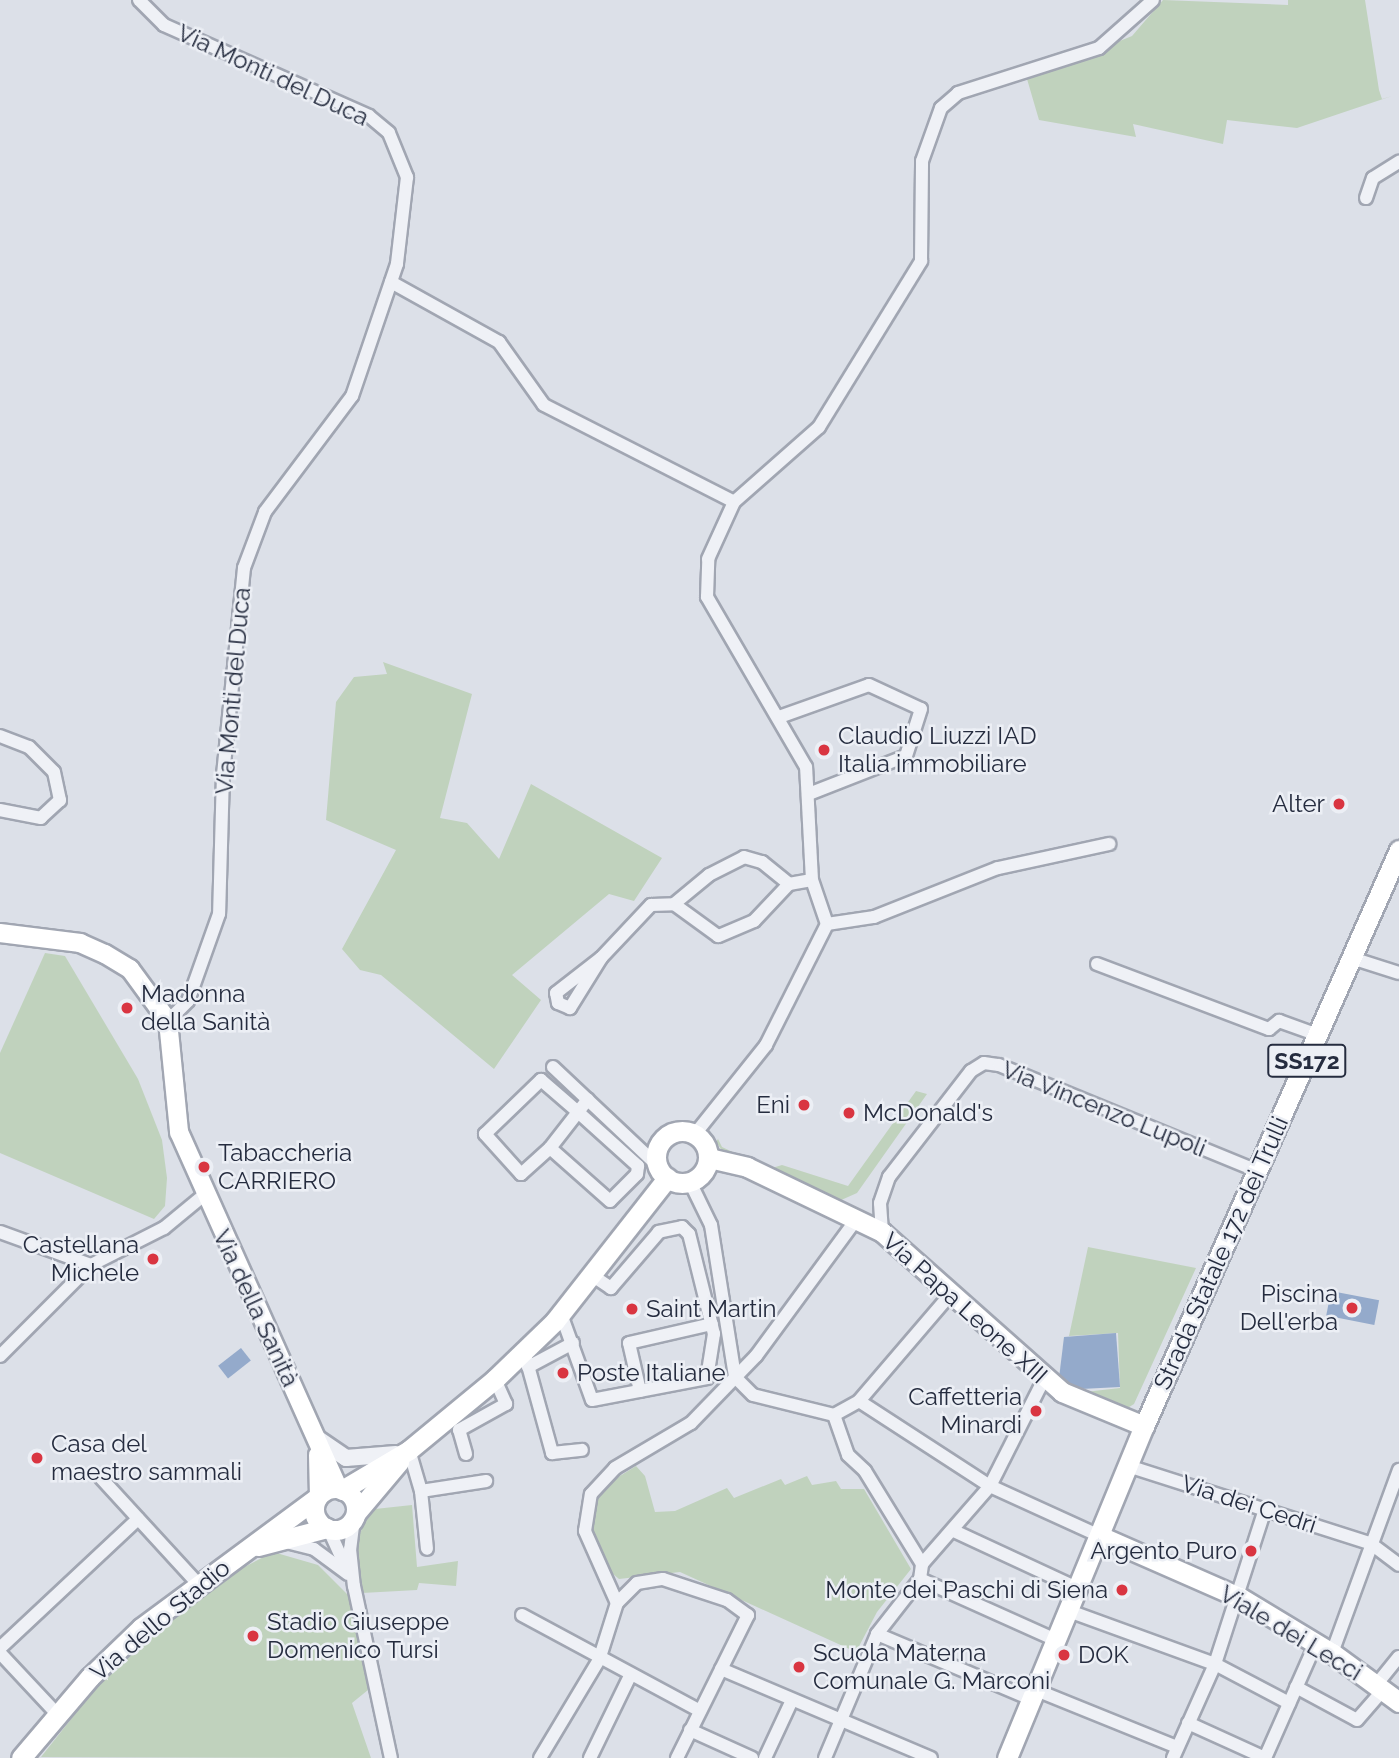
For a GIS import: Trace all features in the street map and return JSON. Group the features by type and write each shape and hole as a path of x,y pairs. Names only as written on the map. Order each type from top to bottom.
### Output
{"main road":[{"name":"Strada Statale 172 dei Trulli","path":"1144,1426 1399,850"},
{"path":"0,933 80,943 105,954 130,969 168,1021"},
{"name":"Via della Sanità","path":"168,1021 179,1132 204,1195 340,1489"},
{"path":"409,1450 346,1527 328,1529 315,1516 318,1496 340,1489 409,1450 495,1380 526,1359 593,1276 662,1172 658,1148 669,1134 695,1134 709,1158 703,1173 690,1182 662,1172"},
{"name":"Via Papa Leone XIII","path":"709,1158 747,1167 882,1232 1062,1392 1144,1426"},
{"name":"Via della Sanità","path":"309,1421 320,1463 318,1496"},
{"name":"SS172","path":"1007,1758 1077,1588 1102,1536 1144,1426"},
{"path":"340,1489 353,1499 355,1516"},
{"name":"Via dello Stadio","path":"24,1757 57,1714 141,1629 318,1496"},
{"name":"Via dello Stadio","path":"247,1549 328,1529"},
{"name":"Viale dei Lecci","path":"1102,1536 1239,1597 1324,1648 1386,1692"}],"street":[{"name":"Via Monti del Duca","path":"139,0 164,24 356,110 389,134 407,177 407,217 391,282 352,396 265,512 244,568 223,774 219,914 188,1001 168,1021"},
{"path":"695,1134 766,1045 828,924 812,880 811,793 806,767 782,716 707,597 708,559 734,502 819,427 921,261 922,161 941,108 958,93 1099,48 1153,0"},
{"path":"1367,198 1373,178 1399,162"},
{"path":"391,282 499,342 544,405 734,502"},
{"path":"782,716 869,685 921,709 906,756 811,793"},
{"path":"0,736 29,747 54,772 60,800 41,818 0,810"},
{"path":"828,924 874,917 998,868 1109,844"},
{"path":"601,958 651,905 674,904 709,875 744,857 762,862 789,884"},
{"path":"674,904 718,936 754,921 789,884 812,880"},
{"path":"1352,958 1399,973"},
{"path":"1097,964 1269,1029 1279,1021 1318,1035"},
{"name":"Via Vincenzo Lupoli","path":"882,1232 880,1203 889,1177 971,1071 984,1063 999,1065 1258,1171"},
{"path":"553,1067 662,1172"},
{"path":"550,1148 610,1201 636,1174 638,1166 578,1112 541,1080 485,1134 521,1174 550,1148 578,1112 588,1099"},
{"path":"690,1182 711,1225 735,1377 753,1395 834,1415 859,1401 950,1295"},
{"path":"0,1356 91,1265 164,1228 204,1195"},
{"path":"617,1603 585,1531 592,1494 615,1468 691,1423 756,1356 856,1220"},
{"path":"561,1314 592,1400 706,1378 712,1324 689,1234 682,1227 659,1233 611,1289 593,1276"},
{"path":"0,1232 91,1265"},
{"path":"640,1391 629,1343 712,1324"},
{"path":"573,1343 526,1359 552,1453 582,1450"},
{"path":"825,1758 877,1634 920,1579 922,1564 954,1531 990,1486 1044,1378"},
{"path":"466,1454 459,1430 506,1404 495,1380"},
{"path":"859,1401 990,1486 1102,1536"},
{"path":"834,1415 848,1455 865,1471 922,1564"},
{"path":"317,1438 328,1451 363,1461 409,1450 421,1491 427,1549"},
{"name":"Via dei Cedri","path":"1128,1466 1370,1543 1399,1565"},
{"path":"1188,1723 1265,1758 1296,1687 1324,1648 1399,1470"},
{"path":"101,1478 199,1585"},
{"path":"421,1491 486,1481"},
{"path":"877,1634 1033,1694 1175,1753 1215,1664 1239,1597 1265,1509"},
{"path":"355,1516 350,1549 351,1580 391,1758"},
{"path":"57,1714 0,1651 138,1519"},
{"path":"328,1529 351,1580"},
{"path":"954,1531 1077,1588"},
{"name":"Via dello Stadio","path":"278,1541 314,1549 351,1580"},
{"path":"540,1758 599,1660 617,1603 637,1583 663,1579 727,1600 748,1615 677,1758"},
{"path":"920,1579 1056,1640"},
{"path":"1069,1611 1215,1664 1289,1703"},
{"path":"522,1615 599,1660 700,1711"},
{"path":"1296,1687 1357,1720 1386,1692 1399,1657"},
{"path":"721,1669 931,1758"},
{"path":"590,1758 630,1676"},
{"path":"765,1758 792,1700"},
{"path":"690,1730 752,1758"}],"green space":[{"path":"1163,0 1288,5 1288,0 1365,0 1379,90 1382,99 1392,96 1297,128 1227,120 1223,144 1133,124 1136,137 1039,120 1027,79 1132,36"},
{"path":"383,662 472,694 440,818 467,823 499,859 531,784 662,858 634,901 609,894 512,975 541,1000 494,1069 381,975 360,970 342,949 396,850 326,820 336,702 354,677 387,674"},
{"path":"45,953 65,956 138,1079 162,1140 167,1178 165,1206 154,1219 0,1153 0,1053"},
{"path":"916,1091 927,1094 857,1193 839,1201 828,1201 721,1149 716,1142 731,1119 718,1139 722,1147 769,1169 782,1165 848,1186"},
{"path":"1088,1247 1196,1268 1134,1404 1126,1409 1085,1392 1120,1388 1118,1333 1069,1336"},
{"path":"636,1466 645,1476 655,1512 675,1511 727,1488 734,1498 781,1479 785,1485 807,1476 812,1485 836,1481 841,1489 864,1489 911,1569 877,1612 856,1652 680,1572 619,1579 599,1562 585,1531 591,1494"},
{"path":"412,1505 417,1567 458,1561 456,1586 419,1583 417,1590 362,1593 356,1544 367,1516 375,1509"},
{"name":"Stadio Giuseppe Domenico Tursi","path":"273,1552 318,1565 349,1596 368,1690 352,1703 371,1758 41,1757 114,1665 231,1574"}],"water":[{"name":"Piscina Dell'erba","path":"1331,1291 1379,1300 1374,1325 1326,1316"},
{"path":"1116,1333 1120,1387 1081,1389 1059,1378 1064,1337"},
{"path":"241,1348 251,1361 228,1378 218,1366"}],"place":[{"name":"Claudio Liuzzi IAD Italia immobiliare","path":"824,750"},
{"name":"Alter","path":"1339,804"},
{"name":"Madonna della Sanità","path":"127,1008"},
{"name":"Eni","path":"804,1105"},
{"name":"McDonald's","path":"849,1113"},
{"name":"Tabaccheria CARRIERO","path":"204,1167"},
{"name":"Castellana Michele","path":"153,1259"},
{"name":"Piscina Dell'erba","path":"1352,1308"},
{"name":"Saint Martin","path":"632,1309"},
{"name":"Poste Italiane","path":"563,1373"},
{"name":"Caffetteria Minardi","path":"1036,1411"},
{"name":"Casa del maestro sammali","path":"37,1458"},
{"name":"Argento Puro","path":"1251,1551"},
{"name":"Monte dei Paschi di Siena","path":"1122,1590"},
{"name":"Stadio Giuseppe Domenico Tursi","path":"253,1636"},
{"name":"DOK","path":"1064,1655"},
{"name":"Scuola Materna Comunale G. Marconi","path":"799,1667"}]}
